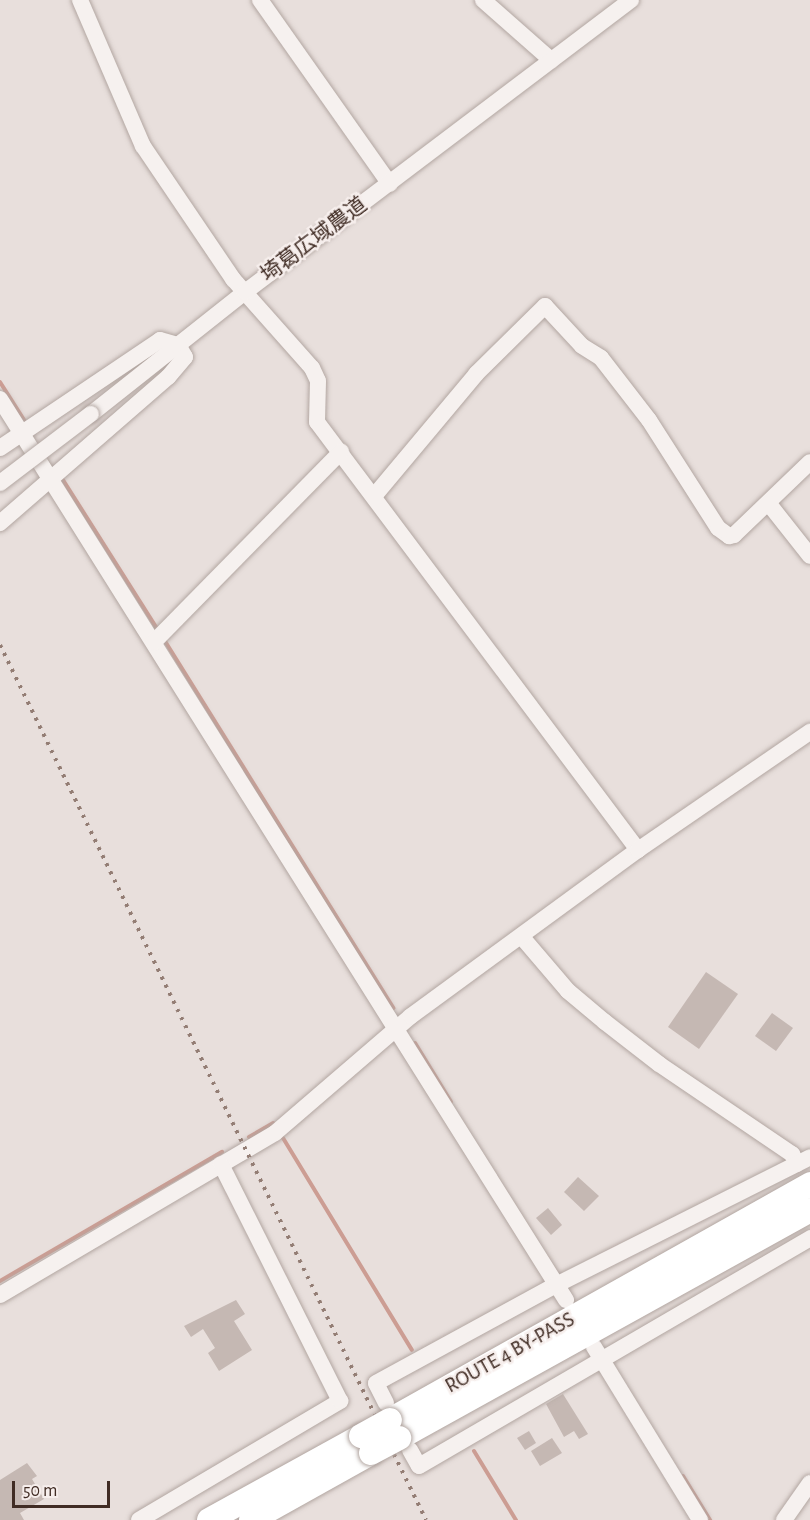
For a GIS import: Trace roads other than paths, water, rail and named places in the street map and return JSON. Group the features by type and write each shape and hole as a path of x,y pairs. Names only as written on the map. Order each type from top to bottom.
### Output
{"highway":[{"name":"ROUTE 4 BY-PASS","path":"251,1520 366,1445 810,1184"},
{"name":"ROUTE 4 BY-PASS","path":"396,1428 810,1210"},
{"name":"ROUTE 4 BY-PASS","path":"209,1520 366,1445"}],"street":[{"path":"80,0 143,146 233,279 312,368 318,381 317,422 375,495 638,850"},
{"path":"260,0 390,184"},
{"path":"483,0 551,60"},
{"name":"埼葛広域農道","path":"0,483 245,292 631,0"},
{"path":"375,495 476,375 545,306 582,346 601,358 649,420 718,528 729,536 735,535 769,504 810,462"},
{"path":"0,448 160,340 178,345 185,357 168,377 0,523"},
{"path":"0,399 566,1300"},
{"path":"154,642 341,452"},
{"path":"769,504 810,556"},
{"path":"0,1295 275,1133 397,1028 638,850 810,732"},
{"path":"521,936 568,991 605,1022 659,1064 804,1160"},
{"path":"804,1160 556,1285 376,1383 396,1428 419,1466 598,1354 810,1238"},
{"path":"140,1520 340,1401 220,1164"},
{"path":"598,1354 700,1520"},
{"path":"784,1520 810,1483"}],"waterway":[{"path":"0,382 24,420"},
{"path":"63,480 159,632"},
{"path":"163,638 393,1008"},
{"path":"415,1043 451,1102"},
{"path":"249,1137 273,1123"},
{"path":"283,1138 412,1350"},
{"path":"0,1281 222,1152"},
{"path":"474,1451 516,1520"},
{"path":"683,1476 710,1520"}],"railway":[{"path":"0,645 426,1520"}]}
